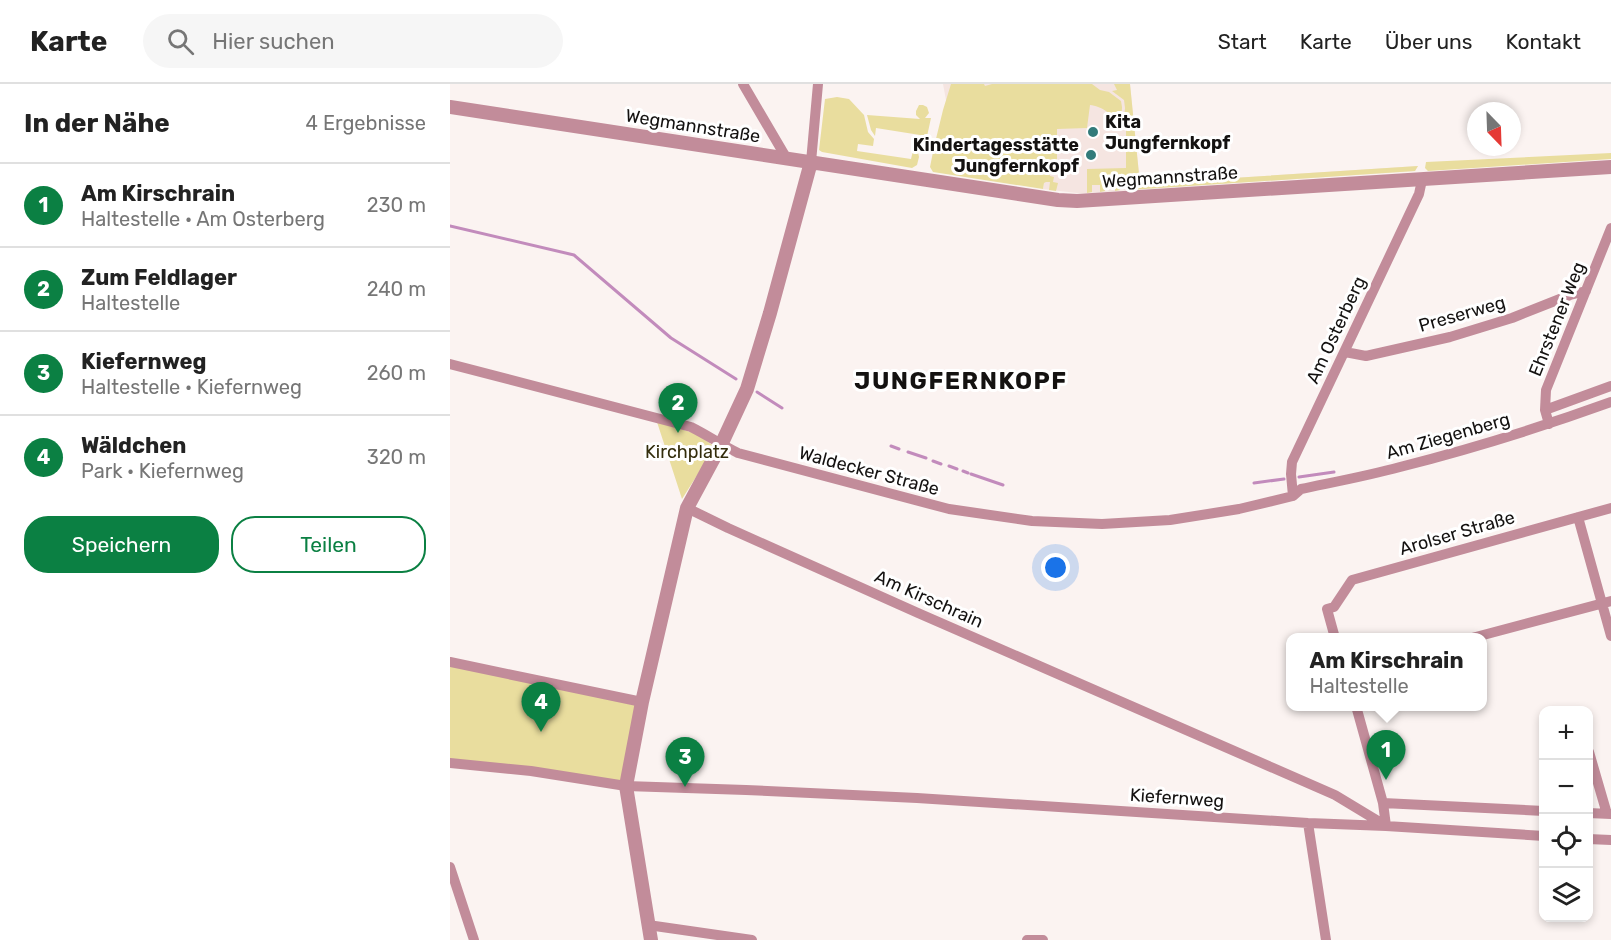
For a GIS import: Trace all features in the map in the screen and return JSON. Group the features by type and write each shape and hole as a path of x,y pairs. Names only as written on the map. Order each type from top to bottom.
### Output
{"street":[{"path":"743,84 787,159"},
{"path":"651,940 626,786 642,702 687,508 721,445 747,389 770,313 811,162 818,84"},
{"name":"Wegmannstraße","path":"450,107 1058,200 1077,201 1611,167"},
{"name":"Am Osterberg","path":"1293,496 1292,462 1419,194 1422,180"},
{"name":"Ehrstener Weg","path":"1549,424 1545,410 1546,390 1611,228"},
{"name":"Preserweg","path":"1345,352 1366,356 1450,337 1512,318 1586,291"},
{"name":"Waldecker Straße","path":"450,364 691,427 738,453 949,509 1032,521 1102,524 1170,520 1239,509 1293,496"},
{"path":"1545,410 1611,386"},
{"name":"Am Ziegenberg","path":"1293,496 1301,489 1398,468 1549,424 1611,402"},
{"name":"Am Kirschrain","path":"687,508 918,613 1335,795 1386,826"},
{"name":"Arolser Straße","path":"1334,633 1327,609 1334,607 1352,580 1611,508"},
{"path":"1578,517 1606,602 1611,636"},
{"path":"1487,634 1606,602"},
{"path":"450,662 642,702"},
{"path":"1357,711 1383,803 1386,826"},
{"path":"1592,760 1609,814 1593,813"},
{"name":"Kiefernweg","path":"450,763 531,771 626,786 917,798 1539,836"},
{"path":"1383,803 1539,811"},
{"path":"1308,823 1326,940"},
{"path":"1593,839 1611,840"},
{"path":"450,867 474,940"},
{"path":"648,925 752,940"},
{"path":"1027,940 1043,940"}],"shaded area":[{"name":"Kita Jungfernkopf","path":"943,84 1130,84 1140,184 1418,166 1415,171 1087,193 1043,189 1057,98 946,100"}],"green space":[{"path":"951,84 984,84 985,86 992,84 1092,84 1121,101 1121,128 1111,128 1110,115 1099,107 1090,105 1087,128 1057,129 1057,169 1049,169 1050,176 1054,177 1053,182 1058,183 1056,191 1049,190 1050,182 1044,183 1043,189 933,172 930,167 934,147"},
{"path":"1114,84 1130,84 1140,184 1418,166 1415,171 1129,190 1129,183 1120,183 1120,190 1115,191 1115,184 1105,184 1105,191 1100,192 1100,185 1092,185 1092,192 1087,193 1087,169 1126,168 1126,129 1123,129 1124,100 1112,91 1117,90"},
{"path":"837,97 849,99 864,115 868,132 874,139 873,146 858,144 857,151 911,159 913,151 918,152 917,165 912,168 819,150 825,99"},
{"path":"919,105 927,107 929,113 925,118 931,118 926,141 920,143 920,135 876,128 875,136 871,130 867,115 920,119 916,115"},
{"path":"1611,153 1611,159 1428,171 1425,168 1426,162"},
{"name":"Kirchplatz","path":"657,422 697,434 715,447 682,499"},
{"path":"450,662 636,701 624,783 450,763"}],"waterway":[{"path":"450,226 574,255 671,338 736,379"},
{"path":"757,392 782,408"},
{"path":"891,446 899,449"},
{"path":"908,452 926,458"},
{"path":"933,461 941,464"},
{"path":"949,466 957,469"},
{"path":"963,471 968,473"},
{"path":"1299,477 1334,472"},
{"path":"971,474 1003,485"},
{"path":"1254,483 1284,479"}],"place":[{"name":"Kita Jungfernkopf","path":"1093,132"},
{"name":"Kindertagesstätte Jungfernkopf","path":"1091,155"},
{"name":"Zum Feldlager","path":"678,433"},
{"name":"Wäldchen","path":"541,732"},
{"name":"Am Kirschrain","path":"1386,780"},
{"name":"Kiefernweg","path":"685,787"}],"district":[{"name":"JUNGFERNKOPF","path":"961,381"}]}
